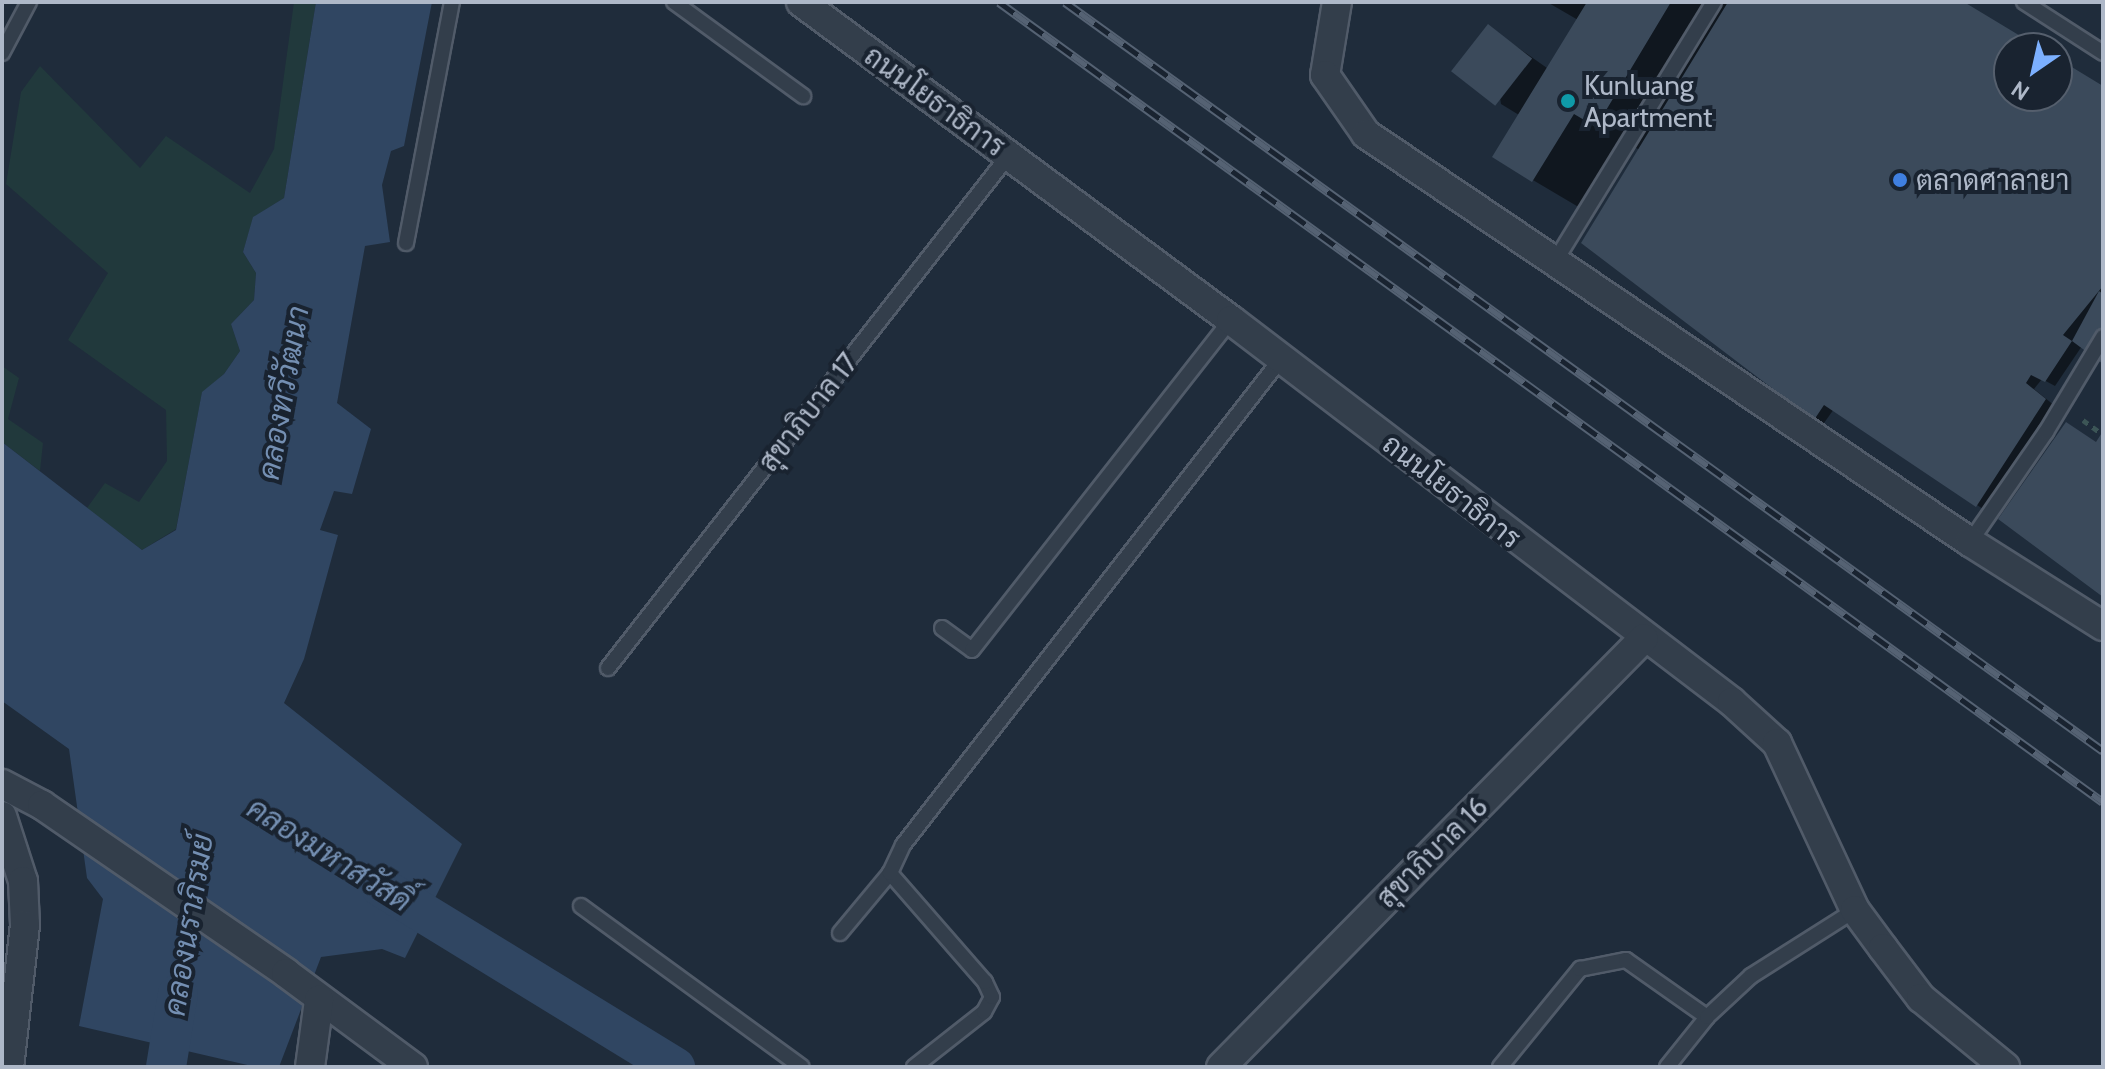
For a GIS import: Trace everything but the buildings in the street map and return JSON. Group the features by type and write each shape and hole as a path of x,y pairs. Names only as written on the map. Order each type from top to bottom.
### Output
{"street":[{"name":"ถนนโยธาธิการ","path":"801,2 1231,320 1644,638 1732,702 1777,743 1855,910 1921,998 1989,1062"},
{"path":"1337,2 1325,75 1366,134 1970,542 2103,626"},
{"name":"สุขาภิบาล 16","path":"1221,1067 1644,638"},
{"path":"2,784 42,805 286,973 413,1067"},
{"path":"2,816 23,881 25,925 9,1067"},
{"path":"310,1067 319,1000"}],"lane":[{"path":"2,53 29,2"},
{"path":"406,243 452,2"},
{"path":"674,2 803,96"},
{"path":"1554,263 1714,2"},
{"path":"2024,2 2103,53"},
{"name":"สุขาภิบาล 17","path":"608,668 1009,155"},
{"path":"942,628 972,650 1231,320"},
{"path":"1970,542 2046,432 2103,337"},
{"path":"840,933 890,873 903,845 1281,359"},
{"path":"890,873 985,982 992,997 984,1012 914,1067"},
{"path":"581,906 802,1067"},
{"path":"1667,1067 1707,1017 1751,976 1855,910"},
{"path":"1500,1067 1580,969 1626,960 1707,1017"}],"green space":[{"path":"294,2 316,2 284,198 254,217 243,252 256,273 254,300 231,324 240,351 224,374 202,393 176,529 142,550 87,508 105,483 139,502 167,461 166,410 68,340 108,273 6,184 21,92 40,66 140,168 166,136 250,193 274,149"},
{"path":"2,366 19,378 8,419 43,443 40,471 2,442"}],"water":[{"name":"คลองทวีวัฒนา","path":"316,2 432,2 404,146 391,151 382,185 390,242 365,246 337,403 371,429 352,494 334,491 320,530 338,535 304,659 284,703 462,844 405,958 382,949 321,957 279,1067 256,1067 79,1026 103,899 87,878 69,749 2,701 2,442 142,550 176,530 202,392 224,374 240,351 231,324 254,300 256,273 243,252 253,217 284,198"}],"waterway":[{"name":"คลองมหาสวัสดิ์","path":"381,887 675,1067"},
{"name":"คลองนราภิรมย์","path":"166,1067 178,994"}],"railway":[{"path":"999,2 2103,802"},
{"path":"1065,2 2103,751"}],"place":[{"name":"Kunluang Apartment","path":"1568,101"},
{"name":"ตลาดศาลายา","path":"1900,180"}]}
